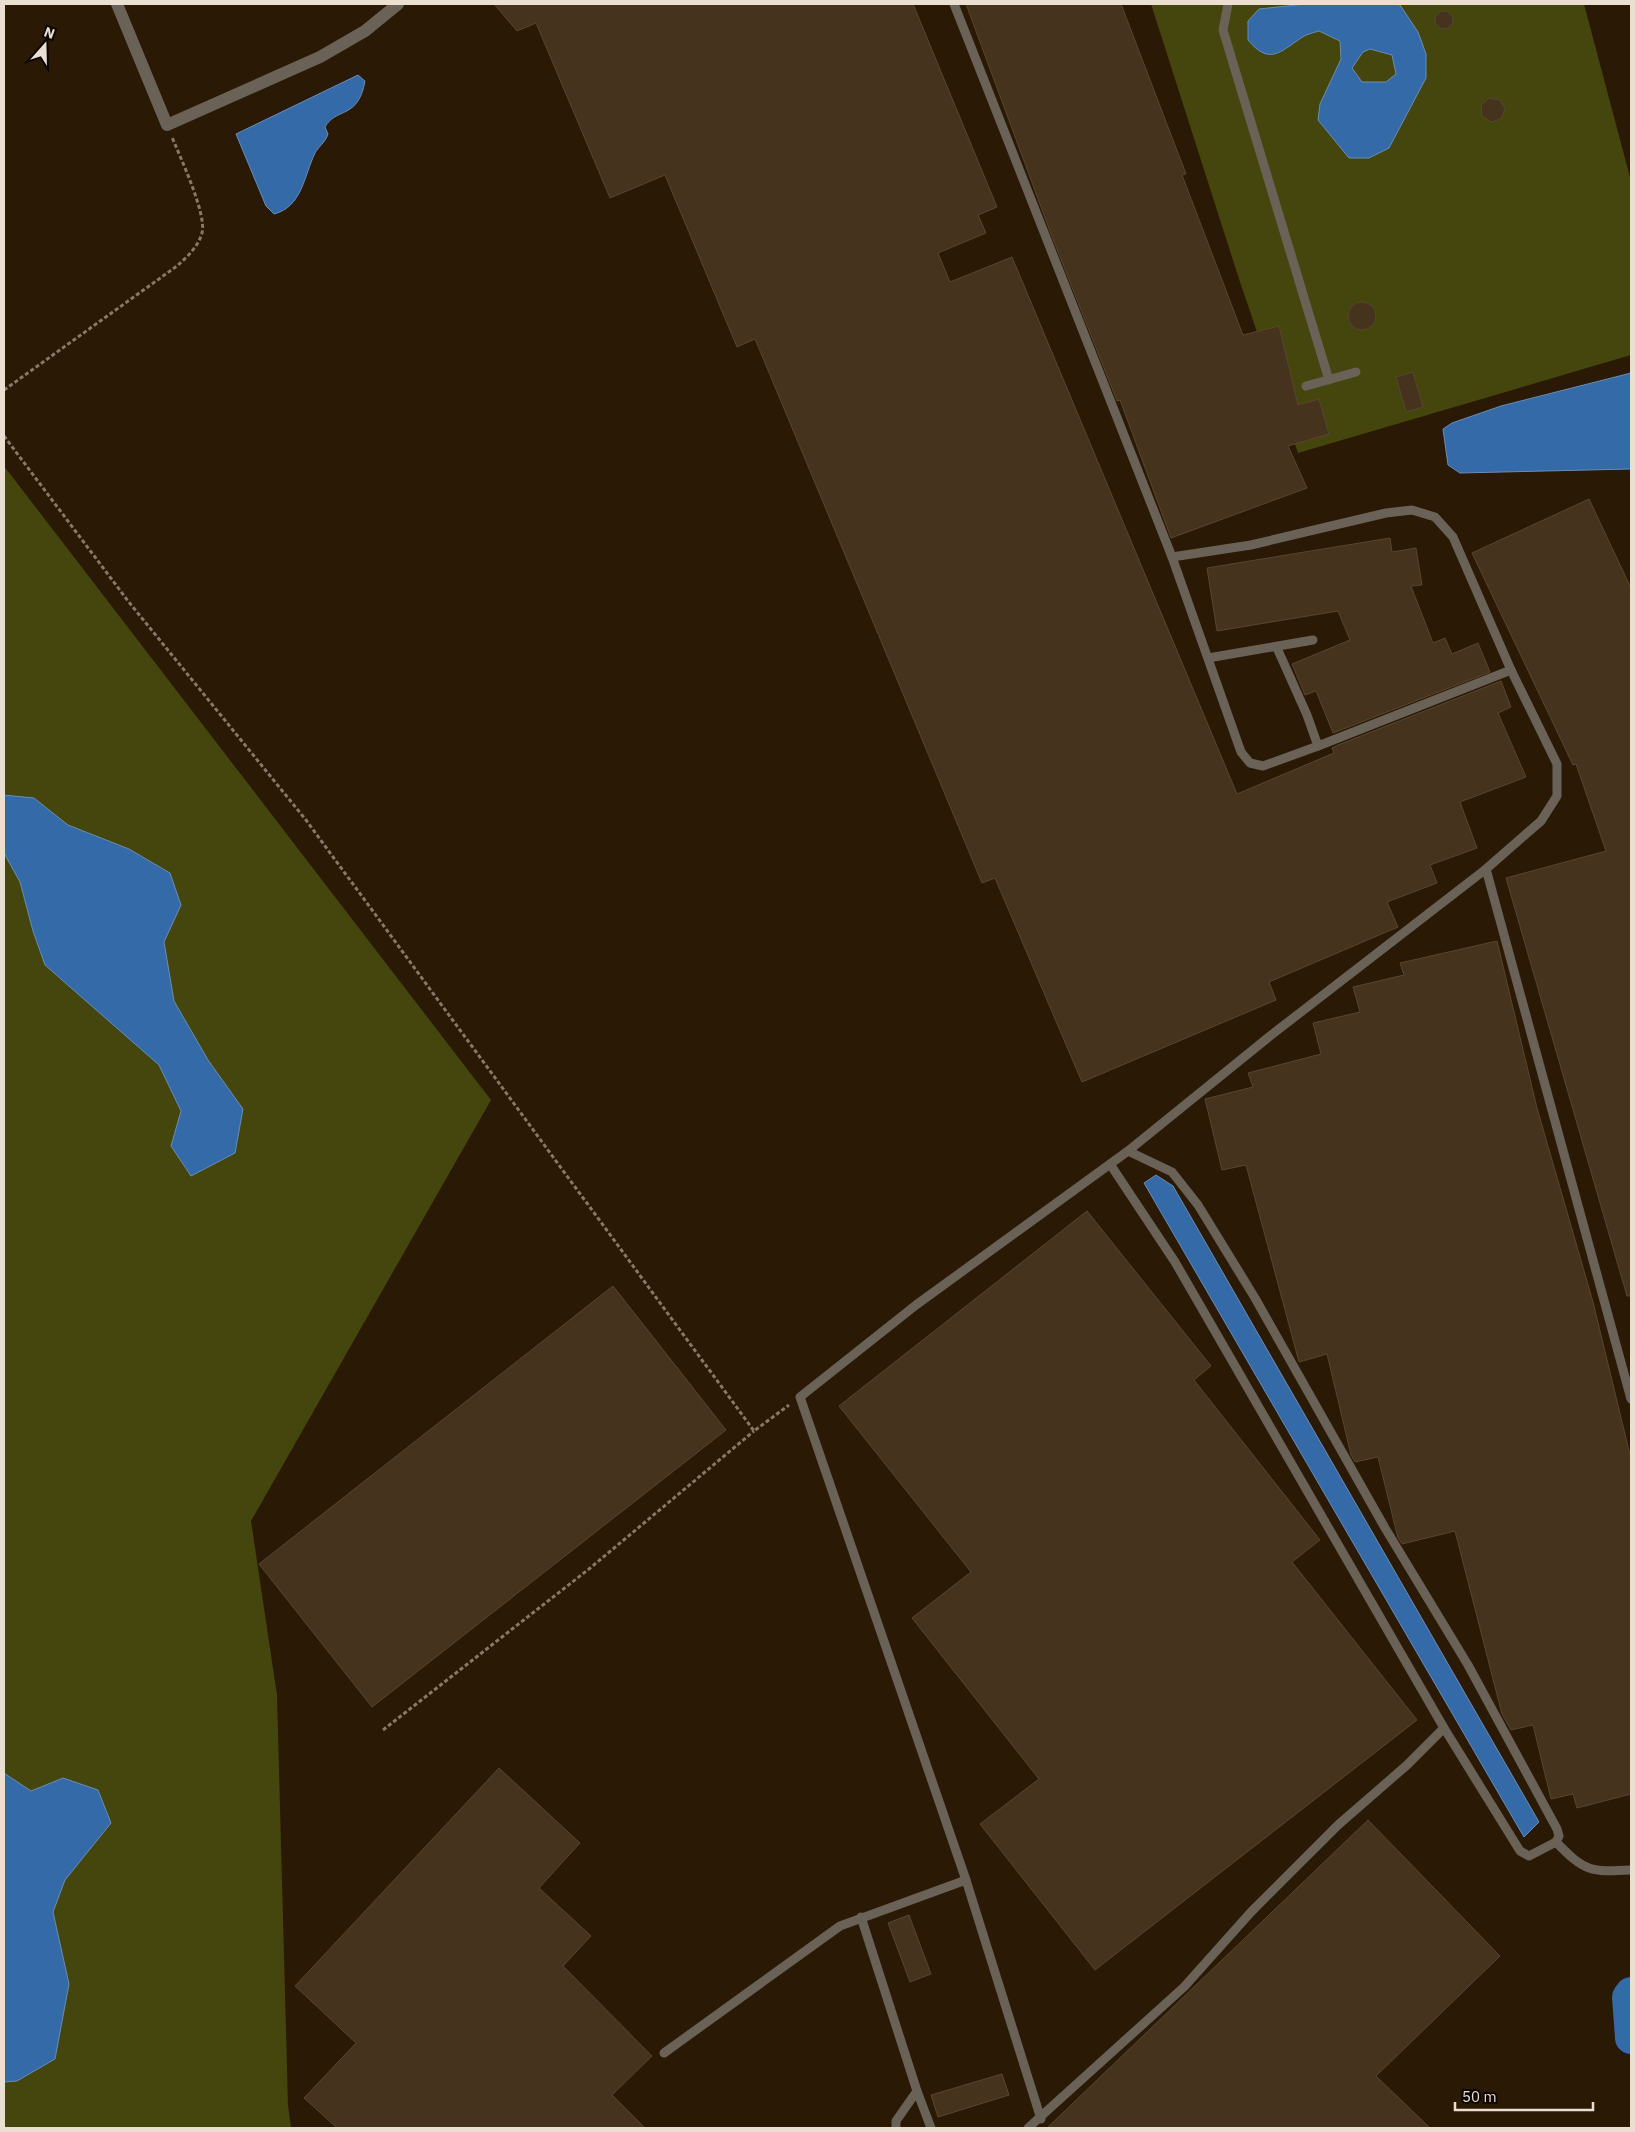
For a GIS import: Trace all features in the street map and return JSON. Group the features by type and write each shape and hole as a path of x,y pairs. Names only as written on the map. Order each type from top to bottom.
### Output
{"street":[{"path":"117,4 167,125 320,57 365,31 398,4"}],"lane":[{"path":"954,4 1172,557 1241,752 1250,763 1263,766 1510,670"},
{"path":"1228,4 1223,30 1328,380"},
{"path":"1306,386 1356,372"},
{"path":"1041,2119 966,1880 800,1397 916,1305 1128,1151 1270,1036 1486,869 1541,821 1557,796 1557,764 1510,670 1453,537 1434,518 1412,510 1386,513 1251,545 1172,557"},
{"path":"1208,658 1277,648 1313,640"},
{"path":"1277,648 1308,715 1318,746"},
{"path":"1486,869 1631,1399"},
{"path":"1110,1164 1175,1262 1444,1728 1520,1851 1529,1856 1556,1842 1558,1836 1557,1828 1468,1665 1385,1528 1255,1298 1203,1214 1172,1172 1128,1151"},
{"path":"1028,2128 1041,2119 1184,1987 1251,1912 1338,1825 1407,1765 1444,1728"},
{"path":"1556,1842 1578,1864 1597,1872 1631,1870"},
{"path":"664,2053 826,1934 861,1917 966,1880"},
{"path":"861,1917 917,2091 931,2128"},
{"path":"896,2128 896,2120 917,2091"}],"path":[{"path":"4,390 177,266 192,252 202,232 202,215 167,125"},
{"path":"4,436 128,601 306,820 754,1431"},
{"path":"382,1730 589,1569 754,1431 800,1397"}],"shaded area":[{"path":"1151,4 1584,4 1631,181 1631,355 1298,453 1239,279"},
{"path":"4,466 491,1100 251,1521 277,1695 288,2105 291,2128 4,2128"}],"water":[{"path":"1306,4 1400,5 1418,32 1426,54 1426,78 1389,148 1369,158 1349,158 1318,120 1320,104 1341,59 1340,41 1319,31 1305,36 1280,52 1268,54 1262,52 1255,48 1248,40 1248,21 1259,9","holes":["1370,49 1392,55 1396,74 1386,82 1362,82 1352,68 1363,52"]},
{"path":"358,75 365,81 357,102 335,117 325,127 328,134 327,137 315,153 301,190 291,205 274,214 266,206 236,134"},
{"path":"1631,373 1631,469 1460,473 1448,465 1443,429 1452,423 1501,406"},
{"path":"4,795 34,798 68,825 129,849 170,873 181,905 164,942 174,1001 208,1060 243,1109 235,1153 191,1176 171,1146 181,1111 159,1065 45,965 33,931 20,882 4,853"},
{"path":"1156,1175 1173,1186 1539,1822 1524,1837 1144,1183"},
{"path":"4,1773 31,1791 63,1778 98,1790 111,1823 65,1880 53,1912 69,1984 55,2059 17,2081 4,2082"}],"building":[{"path":"494,4 913,4 997,207 978,215 986,233 938,253 950,282 1012,257 1237,794 1334,753 1332,748 1338,745 1501,681 1511,707 1498,713 1526,777 1460,802 1477,848 1430,865 1437,883 1387,902 1398,927 1269,982 1276,1000 1082,1082 995,878 982,883 755,339 737,347 665,175 610,198 536,23 517,31"},
{"path":"966,4 1121,4 1186,174 1182,175 1243,335 1279,326 1298,405 1319,399 1329,434 1288,446 1307,488 1171,538 1120,400 1117,401 1051,234"},
{"path":"1444,11 1450,14 1453,20 1450,26 1444,29 1438,26 1435,20 1438,14"},
{"path":"1489,98 1500,100 1505,109 1501,119 1491,122 1482,116 1481,105"},
{"path":"1362,302 1372,306 1376,316 1372,326 1362,330 1352,326 1348,316 1352,306"},
{"path":"1413,372 1423,407 1406,412 1396,377"},
{"path":"1589,499 1631,588 1631,1296 1627,1296 1506,878 1606,851 1576,764 1573,765 1472,553"},
{"path":"1390,538 1392,552 1416,548 1422,585 1411,586 1433,643 1445,638 1452,654 1478,643 1490,672 1333,733 1316,691 1305,695 1292,664 1350,640 1338,611 1217,631 1207,568"},
{"path":"1497,941 1537,1108 1593,1302 1631,1459 1631,1794 1577,1808 1573,1794 1551,1799 1533,1725 1511,1730 1502,1714 1455,1531 1402,1544 1398,1538 1378,1457 1355,1462 1351,1455 1327,1354 1299,1362 1246,1165 1222,1170 1205,1099 1253,1087 1248,1073 1321,1054 1313,1023 1360,1012 1353,987 1404,975 1400,963"},
{"path":"1087,1211 1211,1366 1194,1380 1320,1540 1292,1562 1417,1720 1095,1970 980,1824 1039,1779 912,1618 971,1572 839,1406"},
{"path":"613,1286 726,1430 372,1707 259,1564"},
{"path":"499,1768 580,1843 539,1888 591,1936 563,1966 652,2056 612,2095 645,2128 337,2128 304,2098 356,2043 295,1986"},
{"path":"1368,1820 1500,1956 1376,2076 1430,2128 1047,2128"},
{"path":"909,1915 931,1974 910,1982 888,1923"},
{"path":"1002,2074 1009,2095 938,2117 931,2095"}],"waterway":[{"path":"1631,1993 1628,1997 1631,2038"}]}
